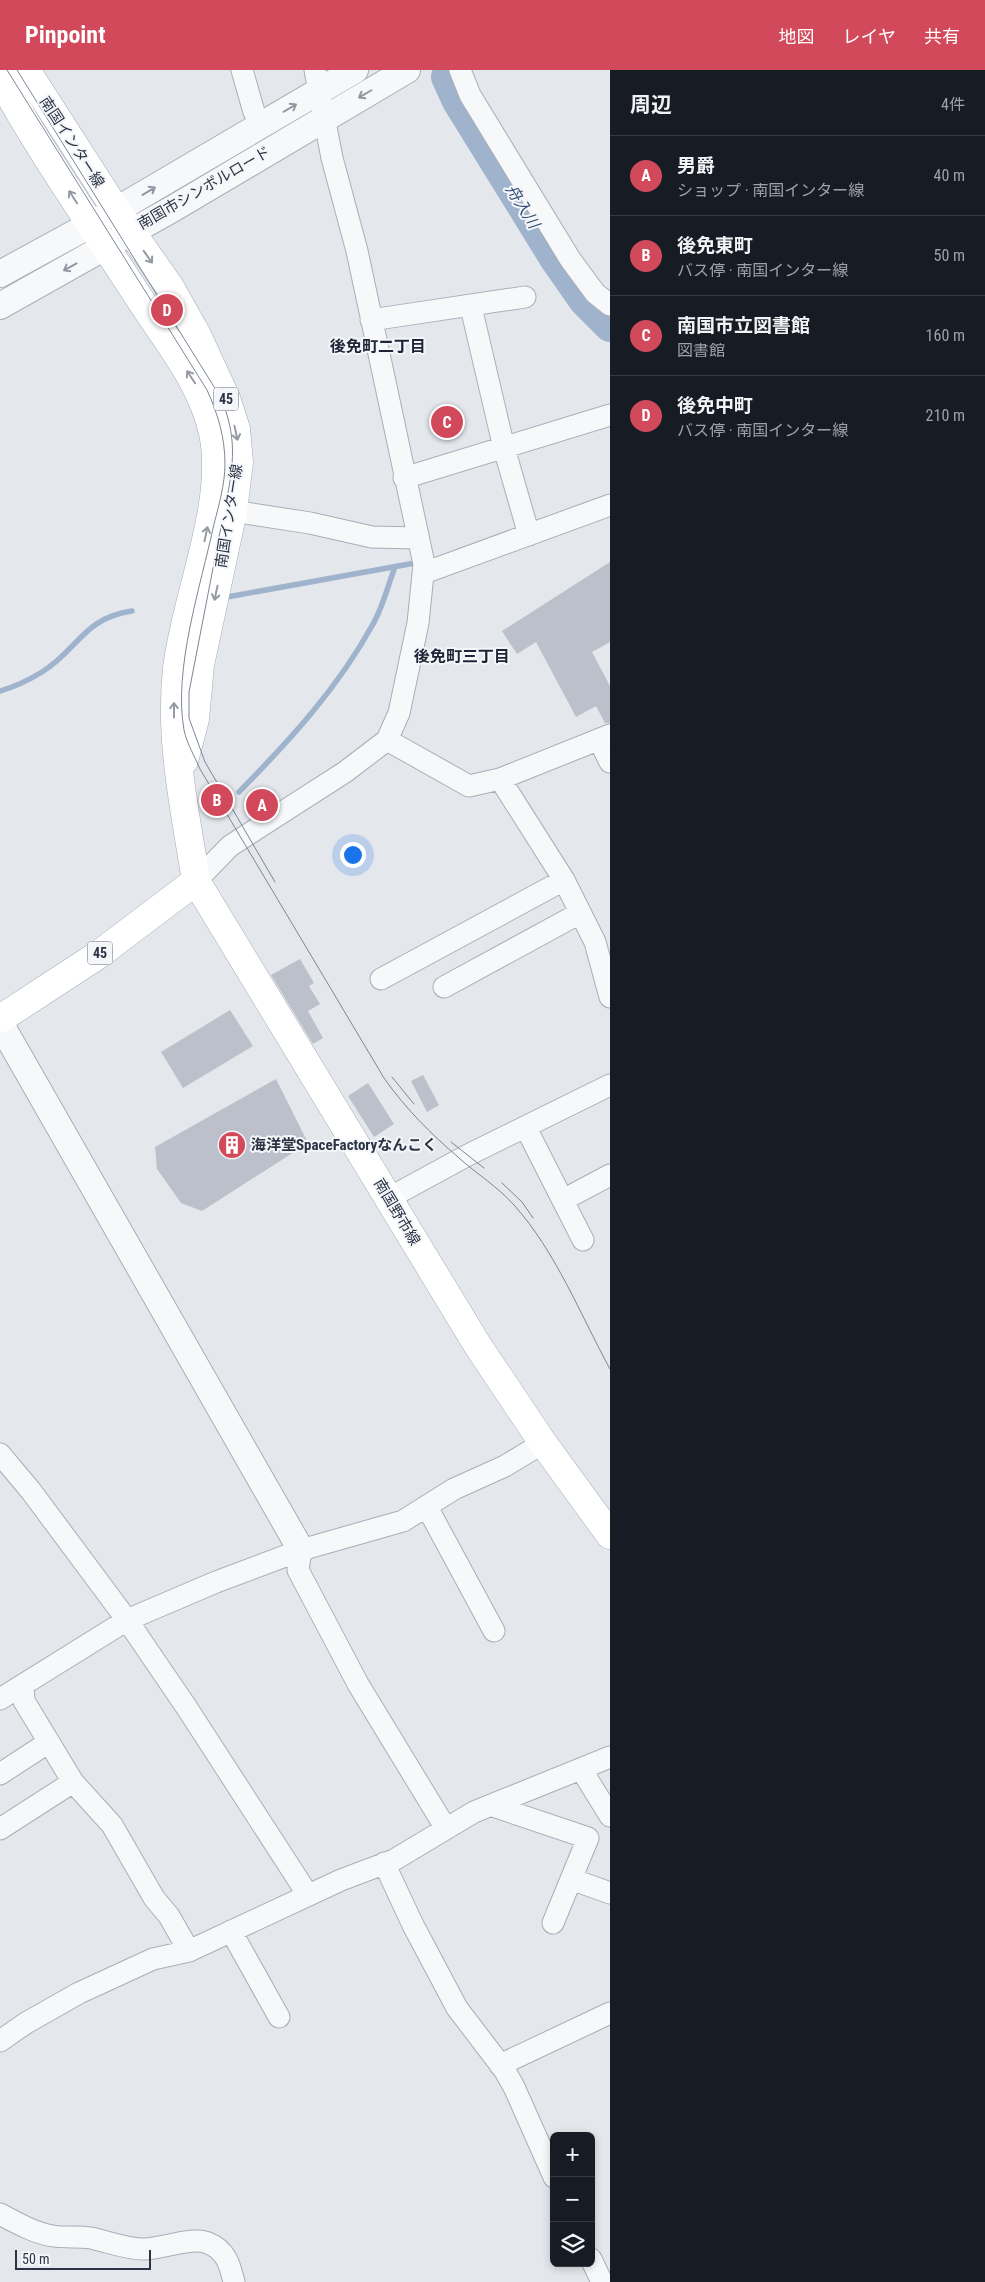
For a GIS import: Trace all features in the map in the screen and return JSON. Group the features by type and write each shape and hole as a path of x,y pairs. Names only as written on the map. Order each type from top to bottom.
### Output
{"main road":[{"name":"南国インター線","path":"26,70 123,221 170,287 197,335 229,405 239,444 238,479 222,509"},
{"name":"南国インター線","path":"0,78 48,160 197,387 203,399 215,444 222,509 200,665 195,719 180,776 196,881"},
{"name":"45","path":"0,1018 98,956 196,881"},
{"name":"南国野市線","path":"196,881 478,1346 543,1443 607,1525"}],"street":[{"path":"242,70 254,112"},
{"name":"南国市シンボルロード","path":"0,306 98,236 123,221 317,81 355,70"},
{"name":"南国市シンボルロード","path":"123,221 174,208 407,70"},
{"path":"465,70 470,95 570,259 595,293 610,306"},
{"path":"196,881 230,846 345,772 388,740 399,713 418,623 424,573 418,538 357,251 324,118 317,81"},
{"name":"南国市シンボルロード","path":"0,274 98,236"},
{"path":"371,320 525,298"},
{"path":"471,307 504,448 529,535"},
{"path":"404,478 610,415"},
{"path":"424,573 610,505"},
{"path":"222,509 372,537 418,538"},
{"path":"388,740 469,786 500,779 604,738 610,762"},
{"path":"500,779 564,880 595,942 610,997"},
{"path":"380,979 564,880"},
{"path":"444,987 580,913"},
{"path":"0,1023 301,1550 298,1570 358,1684 445,1827"},
{"path":"389,1198 468,1155 610,1085"},
{"path":"526,1128 583,1240"},
{"path":"563,1200 610,1175"},
{"path":"0,1699 127,1620 216,1582 301,1550 403,1521 454,1489 505,1466 543,1443"},
{"path":"0,1454 31,1491 127,1620 187,1708 308,1896"},
{"path":"427,1507 494,1631"},
{"path":"23,1685 24,1701 73,1782 112,1824 154,1898 169,1916 189,1951"},
{"path":"0,1774 49,1742"},
{"path":"0,2042 26,2022 79,1993 153,1959 189,1951 416,1848 445,1827 474,1812 493,1806 610,1757"},
{"path":"582,1770 610,1816"},
{"path":"0,1829 73,1782"},
{"path":"493,1806 588,1838 554,1923"},
{"path":"384,1863 413,1925 457,2008 500,2065 514,2087 550,2168"},
{"path":"571,1879 610,1893"},
{"path":"231,1931 279,2017"},
{"path":"500,2065 610,2013"},
{"path":"0,2214 23,2226 53,2236 90,2238 142,2249 165,2248 188,2241 206,2241 221,2249 230,2265 234,2282"},
{"path":"595,2267 602,2282"}],"building":[{"path":"610,562 610,642 592,652 610,686 610,723 605,723 596,706 576,717 536,642 517,654 502,631"},
{"path":"300,959 314,983 309,986 320,1004 308,1011 323,1038 313,1044 271,975"},
{"path":"230,1010 253,1046 183,1088 161,1052"},
{"path":"423,1075 439,1105 427,1112 411,1081"},
{"name":"海洋堂SpaceFactoryなんこく","path":"276,1079 308,1143 202,1211 181,1203 157,1169 155,1147"},
{"path":"368,1083 394,1124 374,1137 348,1096"}],"waterway":[{"name":"舟入川","path":"447,77 458,101 555,258 585,301 610,326"},
{"path":"227,597 415,563"},
{"path":"239,792 277,753 329,692 377,617 395,567"},
{"path":"0,691 42,672 102,620 132,611"}],"tram line":[{"path":"7,70 207,390 220,426 225,454 224,479 190,627 182,681 184,730 191,750 200,769 384,1078 401,1100 429,1130 459,1158 501,1192 529,1223 555,1263 610,1369"},
{"path":"17,70 221,398 230,425 232,438 231,475 226,503"},
{"path":"221,527 189,692 189,718 205,762 275,882"},
{"path":"392,1077 414,1104"},
{"path":"451,1142 484,1168"},
{"path":"502,1183 522,1202 533,1218"}],"place":[{"name":"後免中町","path":"167,310"},
{"name":"南国市立図書館","path":"447,422"},
{"name":"後免東町","path":"217,800"},
{"name":"男爵","path":"262,805"},
{"name":"海洋堂SpaceFactoryなんこく","path":"232,1145"}],"district":[{"name":"後免町二丁目","path":"378,346"},
{"name":"後免町三丁目","path":"462,656"}]}
